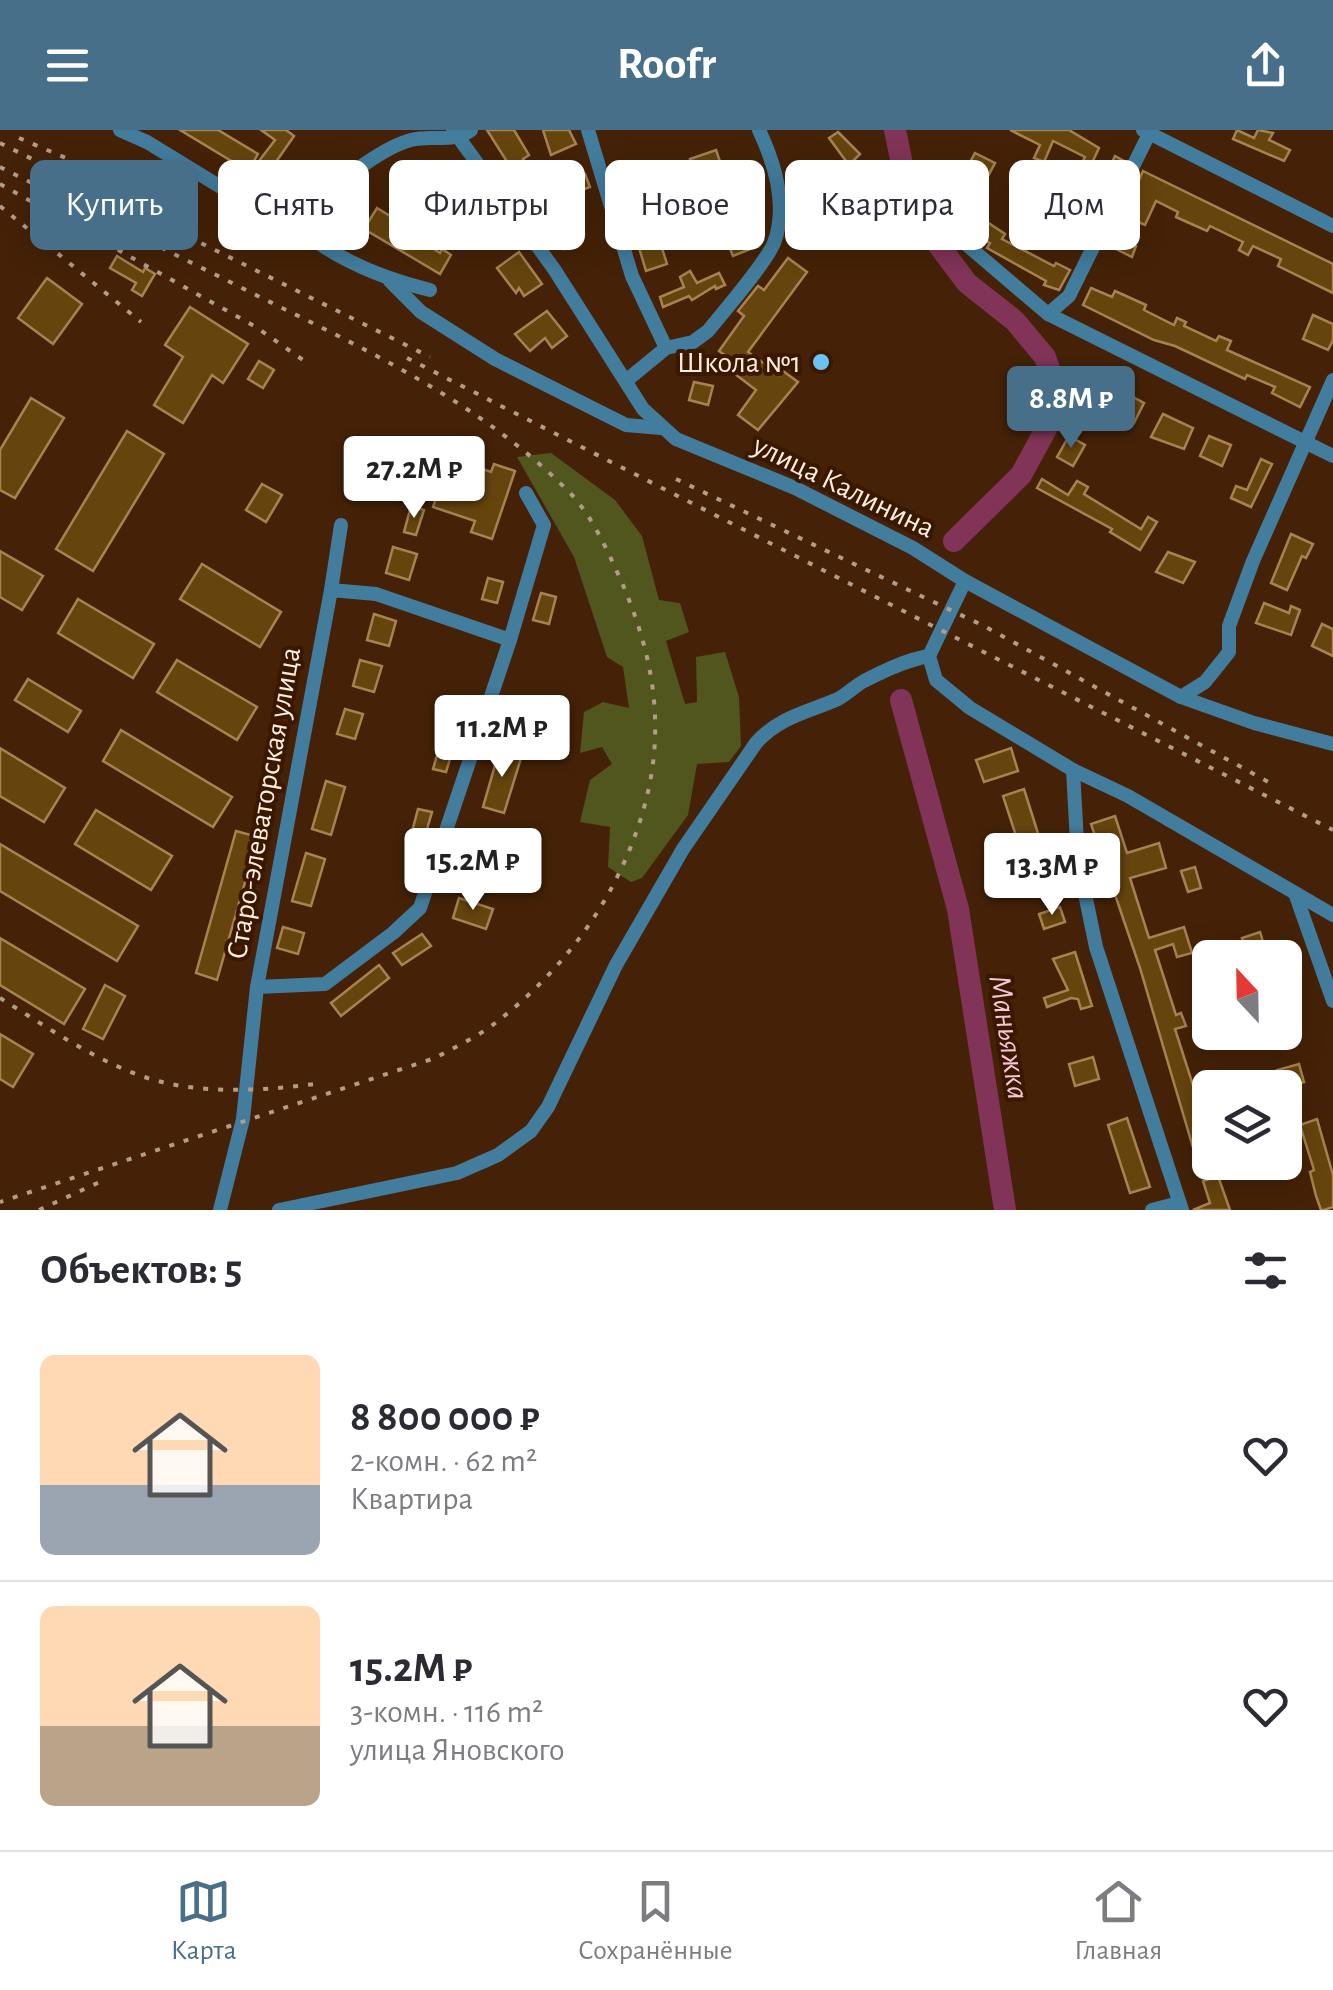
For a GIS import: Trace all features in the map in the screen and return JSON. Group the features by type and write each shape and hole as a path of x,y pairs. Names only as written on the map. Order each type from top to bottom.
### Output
{"street":[{"path":"120,130 218,185"},
{"path":"588,130 632,276 666,348"},
{"path":"627,380 666,348 693,342 708,332 774,244 782,203 759,130"},
{"path":"1048,314 1069,296 1148,131 1333,226"},
{"path":"369,163 412,140 461,133"},
{"name":"улица Калинина","path":"461,133 627,380 643,410 676,439 812,497 913,548 964,581 1181,696 1254,723 1333,744"},
{"path":"330,250 390,280 430,290"},
{"path":"974,250 1048,314 1333,456"},
{"path":"390,280 420,312 495,359 626,425 661,428"},
{"path":"1181,696 1204,682 1229,652 1228,626 1333,380"},
{"path":"257,986 325,984 393,934 420,908 510,640 544,525 526,492"},
{"name":"Старо-элеваторская улица","path":"220,1210 243,1119 257,986 341,526"},
{"path":"964,581 929,656 936,680 970,708 1074,770 1128,796 1333,915"},
{"path":"331,590 376,594 510,640"},
{"path":"279,1210 457,1173 498,1155 532,1132 548,1108 616,965 682,849 756,743 785,720 839,698 860,683 910,660 929,656"},
{"path":"1074,770 1078,860 1096,947 1180,1206 1152,1210"},
{"path":"1296,894 1333,1001"}],"green space":[{"path":"551,453 615,500 642,536 659,600 680,603 689,632 666,641 685,704 697,702 696,657 725,652 739,697 741,746 729,762 697,764 688,815 642,878 631,882 608,867 610,827 580,822 590,780 612,764 602,747 580,753 584,712 603,702 629,708 623,667 607,657 574,557 517,457"}],"building":[{"path":"180,130 218,130 258,154 254,160 230,160"},
{"path":"261,130 286,130 294,136 277,160 260,160 275,140"},
{"path":"487,130 514,130 529,155 524,160 506,160"},
{"path":"543,130 569,130 576,144 551,155"},
{"path":"1010,130 1069,130 1099,148 1093,160 1084,160 1085,157 1053,141 1045,160 1039,160 1034,158 1040,145"},
{"path":"1237,130 1254,138 1258,130 1273,133 1269,140 1290,150 1284,161 1233,139"},
{"path":"838,132 860,154 854,160 845,160 829,138"},
{"path":"716,150 719,160 690,160"},
{"path":"1143,171 1333,264 1333,293 1278,266 1281,259 1253,246 1248,255 1239,250 1243,242 1210,226 1207,231 1176,217 1178,212 1156,201 1145,225 1140,223"},
{"path":"377,208 389,215 389,244 369,232 369,221"},
{"path":"989,223 1005,234 1002,239 1009,243 1009,250 1023,250 1070,270 1059,290 1044,285 1046,281 989,249"},
{"path":"399,250 444,250 451,255 440,274"},
{"path":"640,250 663,250 667,264 646,271"},
{"path":"519,252 542,284 524,296 519,288 516,293 497,268"},
{"path":"117,256 143,272 145,268 155,274 142,296 132,290 136,283 110,268"},
{"path":"788,258 807,272 748,352 780,375 783,371 798,382 758,430 738,415 756,390 731,371 736,363 719,351 744,316 738,311 758,286 764,290"},
{"path":"690,271 697,283 719,273 725,285 716,289 715,286 692,300 689,296 663,307 660,297 684,287 680,277"},
{"path":"47,278 82,304 53,344 18,318"},
{"path":"1091,288 1112,297 1115,291 1146,305 1144,310 1174,325 1177,318 1186,322 1184,326 1216,341 1219,336 1231,341 1227,350 1310,387 1300,407 1272,393 1275,387 1247,375 1245,379 1083,305"},
{"path":"190,307 248,344 223,383 212,375 183,423 154,405 183,357 165,345"},
{"path":"547,311 567,336 552,348 545,338 530,351 515,334"},
{"path":"1313,315 1333,324 1333,340 1328,350 1303,339"},
{"path":"259,361 274,370 263,388 248,379"},
{"path":"1095,373 1144,403 1134,423 1112,412 1107,420 1096,414 1102,403 1083,391"},
{"path":"694,382 713,386 708,405 689,400"},
{"path":"31,398 64,418 15,498 0,490 0,450"},
{"path":"1163,414 1193,428 1184,449 1151,437"},
{"path":"127,431 164,454 93,571 56,549"},
{"path":"1069,436 1085,445 1073,466 1057,457"},
{"path":"1209,436 1231,445 1222,466 1200,456"},
{"path":"450,458 491,472 494,464 515,471 492,539 471,532 475,521 433,507"},
{"path":"1261,459 1272,464 1251,507 1231,498 1236,486 1247,490"},
{"path":"1042,479 1068,495 1077,481 1088,487 1084,494 1141,529 1148,517 1157,522 1140,550 1110,532 1112,529 1037,488"},
{"path":"262,484 282,495 266,522 246,510"},
{"path":"411,506 424,510 416,535 404,532"},
{"path":"1291,534 1313,544 1306,558 1302,556 1287,590 1271,583"},
{"path":"393,547 417,554 409,580 386,573"},
{"path":"0,551 43,576 22,610 0,597"},
{"path":"1168,552 1195,562 1183,583 1156,572"},
{"path":"202,564 281,612 260,647 180,599"},
{"path":"488,578 503,582 497,603 482,599"},
{"path":"541,593 556,597 549,624 533,620"},
{"path":"78,599 154,644 133,678 58,633"},
{"path":"1264,603 1289,613 1291,606 1300,610 1291,635 1256,623"},
{"path":"374,614 396,621 389,646 367,640"},
{"path":"1322,624 1333,629 1333,656 1312,646"},
{"path":"177,660 257,707 237,740 157,692"},
{"path":"360,660 382,666 374,692 353,686"},
{"path":"28,679 81,711 68,732 15,700"},
{"path":"345,709 363,714 355,739 337,734"},
{"path":"121,730 232,797 213,827 103,761"},
{"path":"443,735 456,739 446,772 433,769"},
{"path":"0,748 65,788 44,822 0,796"},
{"path":"500,748 522,755 504,813 483,807"},
{"path":"1011,748 1018,771 984,782 976,760"},
{"path":"326,781 345,787 331,835 312,829"},
{"path":"1024,789 1054,884 1034,891 1003,796"},
{"path":"418,809 432,812 422,846 409,843"},
{"path":"96,810 172,856 151,890 75,844"},
{"path":"1115,816 1127,853 1159,843 1166,868 1130,878 1149,938 1184,927 1192,953 1177,957 1173,944 1155,950 1176,1015 1181,1013 1186,1026 1175,1029 1192,1082 1192,1144 1140,968 1091,824"},
{"path":"236,831 258,837 217,980 196,973"},
{"path":"0,844 138,926 117,961 0,891"},
{"path":"306,853 325,859 311,906 292,901"},
{"path":"1195,867 1201,888 1188,892 1181,871"},
{"path":"459,898 493,909 486,929 453,918"},
{"path":"1060,907 1065,922 1044,929 1039,914"},
{"path":"283,927 304,933 298,954 277,948"},
{"path":"1260,932 1262,940 1243,940"},
{"path":"422,934 431,946 402,965 393,953"},
{"path":"0,938 85,989 64,1024 0,985"},
{"path":"1075,952 1092,1006 1081,1009 1078,999 1071,998 1047,1007 1044,998 1068,990 1053,959"},
{"path":"379,965 389,978 341,1016 331,1003"},
{"path":"105,985 125,996 103,1039 83,1029"},
{"path":"0,1034 33,1054 13,1087 0,1079"},
{"path":"1093,1057 1099,1079 1075,1086 1069,1064"},
{"path":"1299,1064 1301,1070 1277,1070"},
{"path":"1127,1118 1150,1187 1130,1193 1108,1125"},
{"path":"1317,1119 1333,1175 1333,1207 1324,1210 1316,1196 1310,1172 1314,1170 1302,1124"},
{"path":"1219,1180 1230,1210 1193,1210 1210,1203 1203,1181"}],"waterway":[{"name":"Маньяжка","path":"895,130 909,198 934,239 967,283 1015,321 1045,357 1057,393 1046,429 1021,475 954,541"},
{"name":"Маньяжка","path":"901,700 958,909 1005,1210"}],"railway":[{"path":"19,138 71,160"},
{"path":"0,143 430,357"},
{"path":"0,167 385,361 464,407 536,461 569,492 604,544 637,621 652,680 655,711 652,772 635,837 622,868 568,953 545,979 487,1029 435,1058 0,1202"},
{"path":"0,184 256,327 303,360"},
{"path":"0,206 141,322"},
{"path":"407,358 1333,830"},
{"path":"676,479 984,626 1272,784"},
{"path":"0,998 101,1058 158,1081 228,1090 322,1083"},
{"path":"39,1210 104,1180"}],"place":[{"name":"Школа №1","path":"821,362"}]}
